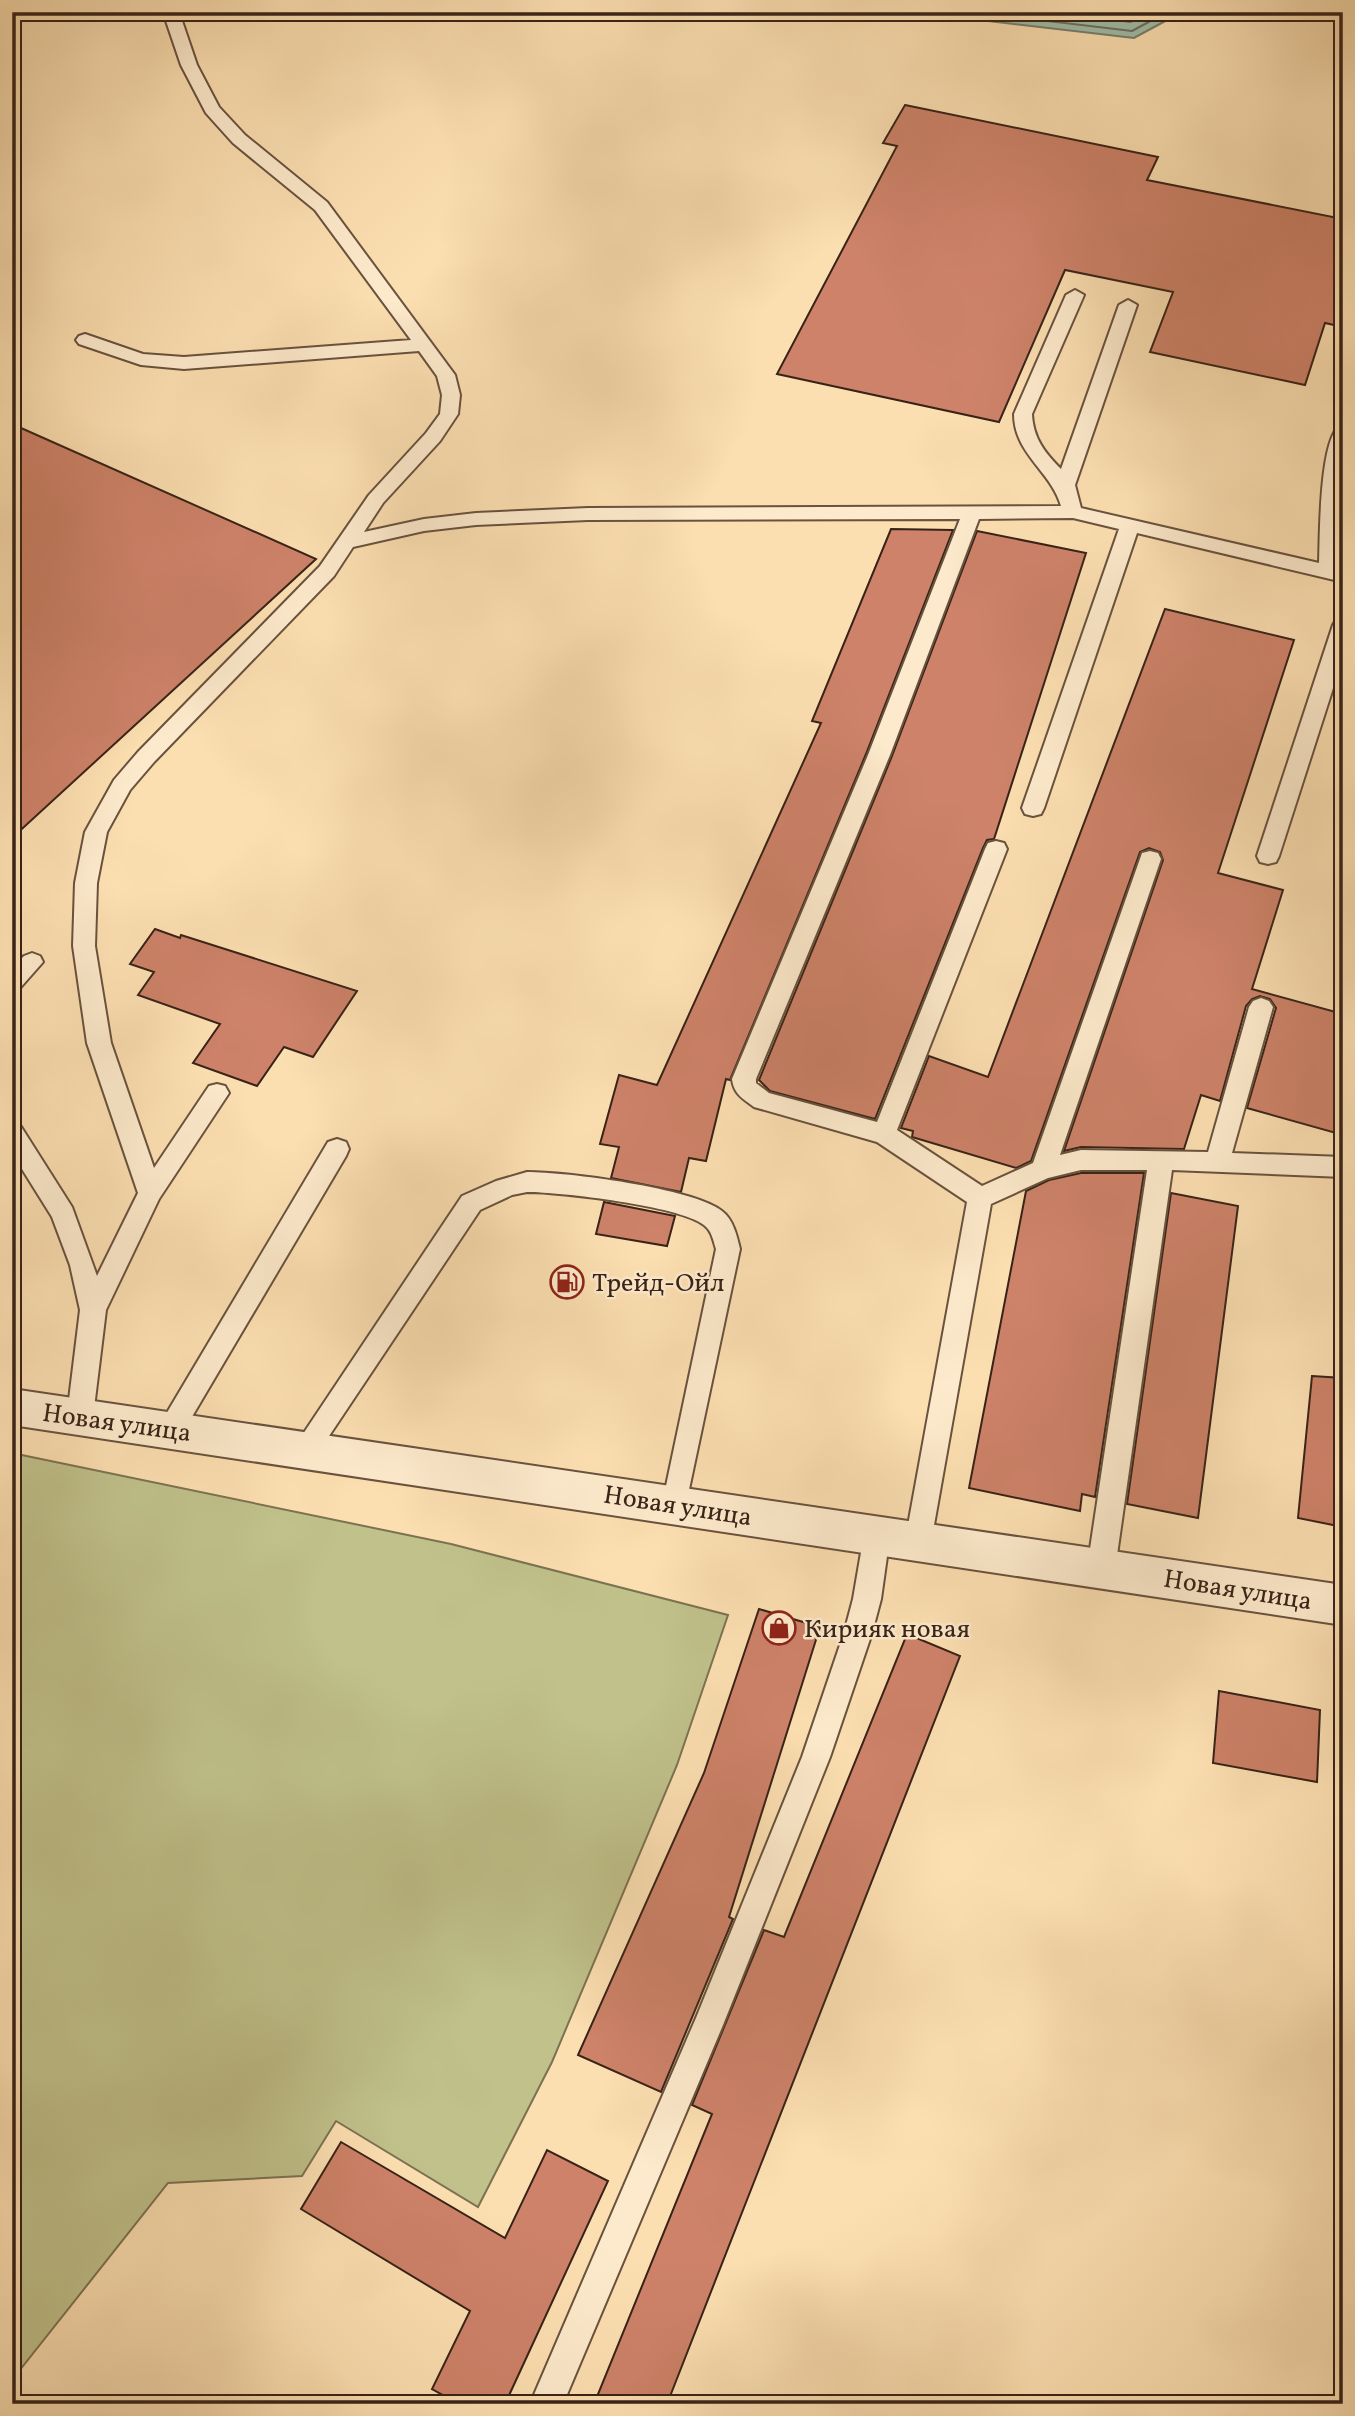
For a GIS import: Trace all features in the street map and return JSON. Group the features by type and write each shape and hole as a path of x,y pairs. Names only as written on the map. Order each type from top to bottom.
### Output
{"street":[{"name":"Новая улица","path":"12,1407 1343,1605"}],"lane":[{"path":"150,1193 99,1043 84,946 86,883 96,832 107,808 130,776 327,571 376,499 433,438 449,414 452,395 446,375 321,206 239,139 212,108 189,65 171,12"},
{"path":"1073,512 1065,485 1032,449 1022,426 1023,414 1075,295"},
{"path":"1065,485 1128,306"},
{"path":"85,340 141,359 184,363 425,345"},
{"path":"348,542 424,526 476,519 589,514 1073,512 1336,573 1335,454 1343,430"},
{"path":"972,512 879,755 744,1079 745,1088 762,1100 884,1134 980,1198"},
{"path":"1033,808 1130,525"},
{"path":"1268,856 1343,625"},
{"path":"884,1134 996,849"},
{"path":"1043,1169 1150,859"},
{"path":"12,982 32,962"},
{"path":"1217,1162 1261,1007"},
{"path":"80,1416 93,1310 150,1193 217,1093"},
{"path":"12,1132 63,1214 82,1265 93,1310"},
{"path":"171,1429 337,1149"},
{"path":"980,1198 1043,1169 1081,1160 1161,1160 1343,1167"},
{"path":"1101,1569 1161,1160"},
{"path":"306,1449 471,1203 500,1188 528,1182 564,1184 693,1206 713,1216 723,1231 728,1249 675,1505"},
{"path":"918,1542 980,1198"},
{"path":"546,2404 708,2025 816,1757 858,1633 877,1535"}],"green space":[{"path":"12,1453 451,1544 728,1615 677,1765 552,2062 478,2207 336,2121 302,2176 168,2183 12,2380"}],"water":[{"path":"911,12 1182,12 1134,38"}],"building":[{"path":"905,105 1158,157 1147,180 1343,219 1343,327 1325,323 1305,385 1150,352 1173,292 1065,270 999,422 777,374 897,146 883,143"},
{"path":"12,424 316,559 12,838"},
{"path":"891,529 953,530 866,754 730,1080 726,1079 706,1161 689,1158 681,1192 611,1178 619,1147 600,1144 619,1075 657,1085 821,723 812,721"},
{"path":"977,531 1086,553 994,839 987,840 983,848 875,1119 770,1091 759,1080 892,756"},
{"path":"1165,609 1294,640 1218,873 1283,890 1252,989 1343,1014 1343,1135 1247,1108 1276,1008 1270,999 1260,996 1252,999 1246,1006 1220,1101 1201,1095 1184,1149 1081,1147 1064,1151 1163,860 1160,852 1149,848 1140,852 1031,1161 1016,1168 912,1137 913,1131 901,1128 929,1056 988,1077"},
{"path":"155,929 357,991 313,1057 284,1047 257,1086 193,1063 220,1024 138,995 154,972 130,964"},
{"path":"1081,1173 1144,1173 1095,1497 1082,1494 1080,1511 969,1488 1026,1191 1049,1180"},
{"path":"1171,1193 1238,1206 1198,1518 1127,1504"},
{"path":"604,1202 675,1216 667,1246 596,1234"},
{"path":"1312,1376 1343,1378 1343,1527 1298,1518"},
{"path":"759,1609 820,1627 729,1917 733,1919 661,2092 578,2055 704,1773"},
{"path":"907,1634 960,1656 667,2404 594,2404 712,2114 692,2105 764,1930 784,1937"},
{"path":"1219,1691 1320,1710 1317,1782 1213,1763"},
{"path":"341,2142 505,2238 547,2150 608,2181 505,2404 459,2404 432,2389 470,2311 301,2209"}],"place":[{"name":"Трейд-Ойл","path":"567,1282"},
{"name":"Кирияк новая","path":"779,1628"}]}
